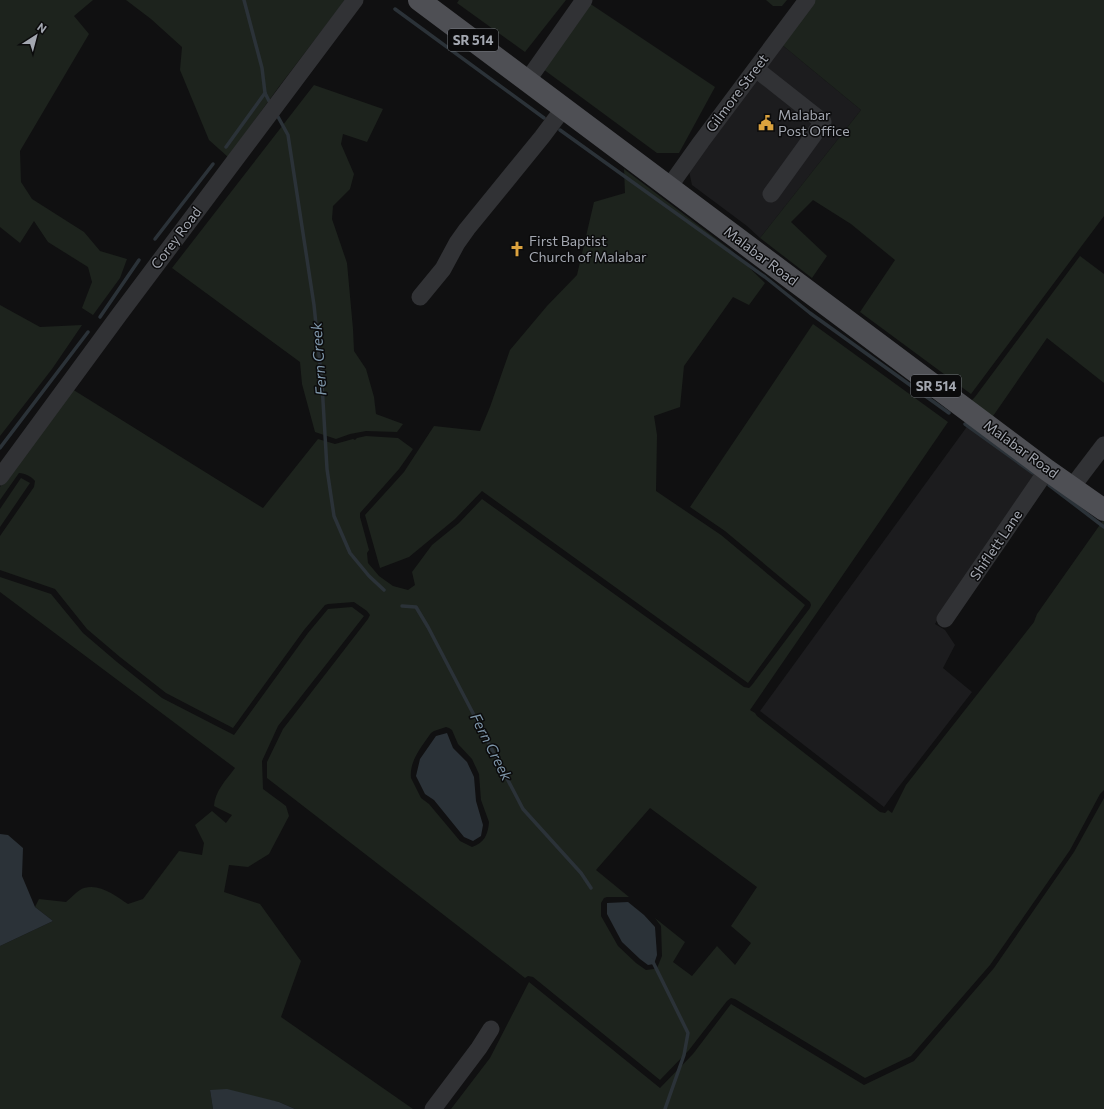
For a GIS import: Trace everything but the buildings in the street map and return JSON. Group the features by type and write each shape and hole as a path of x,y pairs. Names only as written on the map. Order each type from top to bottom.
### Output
{"main road":[{"name":"Malabar Road","path":"418,0 1047,470 1104,510"}],"street":[{"name":"Corey Road","path":"0,477 119,315 355,0"},
{"path":"527,81 584,0"},
{"name":"Gilmore Street","path":"669,187 807,0"},
{"path":"756,69 823,122 771,194"},
{"path":"420,297 443,270 457,243 467,229 563,109"},
{"path":"1072,487 1104,445"},
{"name":"Shiflett Lane","path":"945,620 1047,470"},
{"path":"433,1109 479,1048 491,1029"}],"shaded area":[{"path":"0,0 93,0 74,16 89,34 20,151 21,182 32,199 84,232 100,251 127,259 120,278 93,315 82,308 92,282 88,267 48,242 34,221 20,243 0,227"},
{"path":"126,0 345,0 228,157 209,140 180,70 182,47 151,19"},
{"path":"459,0 566,0 525,52 457,3"},
{"path":"766,0 787,0 782,6 773,6"},
{"path":"813,0 1104,0 1104,216 971,394 860,312 895,260 851,224 813,200 791,222 827,256 812,278 760,238 861,110 781,44"},
{"path":"586,1 715,87 679,153 657,153 543,69"},
{"path":"781,44 861,110 760,238 747,226 692,185 689,171"},
{"path":"314,85 383,109 367,142 343,134 341,144 354,174 350,189 333,206 332,219 347,263 354,351 366,369 374,397 376,414 403,424 397,432 366,431 350,434 336,439 315,432 302,384 300,362 172,268"},
{"path":"624,169 731,250 765,283 749,305 733,297 684,366 680,407 654,416 657,435 656,491 721,535 805,605 748,683 482,491 455,519 409,557 380,568 365,515 404,472 434,426 480,431 510,350 547,306 577,275 594,202 625,193"},
{"path":"1080,256 1104,274 1104,383 1047,338 991,419 969,400 972,400 975,397"},
{"path":"0,305 40,327 82,325 52,369 0,436"},
{"path":"813,324 948,422 750,710 880,812 885,813 888,810 892,813 906,785 1034,622 1037,614 1104,519 1104,790 1100,794 1070,850 990,965 911,1056 865,1078 731,998 727,1001 689,1050 660,1080 533,977 528,976 525,978 267,778 267,762 283,729 370,615 367,611 354,602 325,605 304,630 233,728 166,693 87,629 55,589 0,570 0,536 34,487 35,481 24,474 19,473 0,500 0,487 72,389 263,508 318,439 335,444 366,436 398,438 413,449 399,469 360,513 369,550 367,553 368,563 379,576 393,586 408,590 415,585 412,572 432,545 459,523 482,499 744,687 749,688 811,605 810,602 725,531 690,507","holes":["446,727 452,730 458,744 472,759 479,774 481,800 489,822 488,831 485,838 480,843 472,847 460,841 429,804 421,798 411,778 414,760 424,743 431,733","650,808 757,887 731,926 751,943 735,965 717,946 692,976 673,962 685,942 655,918 661,926 662,956 657,968 646,970 618,946 601,916 601,903 604,898 629,897 596,870"]},
{"path":"970,418 1038,472 935,624 945,630 955,645 943,668 972,692 884,807 760,711 966,428"},
{"path":"21,478 30,483 0,527 0,509"},
{"path":"0,577 51,594 83,633 162,698 234,735 308,633 328,609 352,607 364,616 278,726 262,761 263,789 286,806 289,816 269,854 248,867 229,865 224,892 260,904 301,961 281,1017 413,1109 295,1109 279,1102 210,1090 213,1109 0,1109 0,946 53,921 35,907 39,899 66,902 84,888 96,887 108,891 128,904 143,899 179,851 202,855 204,843 195,825 212,811 226,823 232,815 214,806 216,795 235,768 0,592"},
{"path":"447,733 453,748 467,762 474,777 476,801 483,825 481,836 473,841 464,837 434,800 425,794 416,776 420,759 436,736"},
{"path":"1104,798 1104,1109 451,1109 490,1058 529,982 660,1088 693,1054 731,1004 864,1085 914,1061 994,968 1074,852"},
{"path":"0,834 8,835 23,848 22,876 35,907 53,921 0,946"},
{"path":"628,902 644,915 655,927 657,955 654,964 648,965 622,942 607,914 607,903"},
{"path":"227,1089 279,1102 295,1109 213,1109 210,1090"}],"waterway":[{"name":"Fern Creek","path":"244,0 262,68 265,93 270,103"},
{"path":"395,9 544,118"},
{"path":"226,147 265,93"},
{"name":"Fern Creek","path":"277,115 288,135 314,305 322,384 327,469 334,516 350,553 369,576 384,590"},
{"path":"560,130 765,277 810,313 949,413"},
{"path":"155,239 213,164"},
{"path":"100,317 139,260"},
{"path":"0,448 88,332"},
{"path":"965,424 1033,473"},
{"path":"1049,485 1104,527"},
{"name":"Fern Creek","path":"402,606 416,607 428,627 523,809 581,873 591,888"},
{"name":"Fern Creek","path":"652,960 688,1033 684,1055 665,1109"}],"place":[{"name":"Malabar Post Office","path":"766,123"},
{"name":"First Baptist Church of Malabar","path":"517,249"}]}
